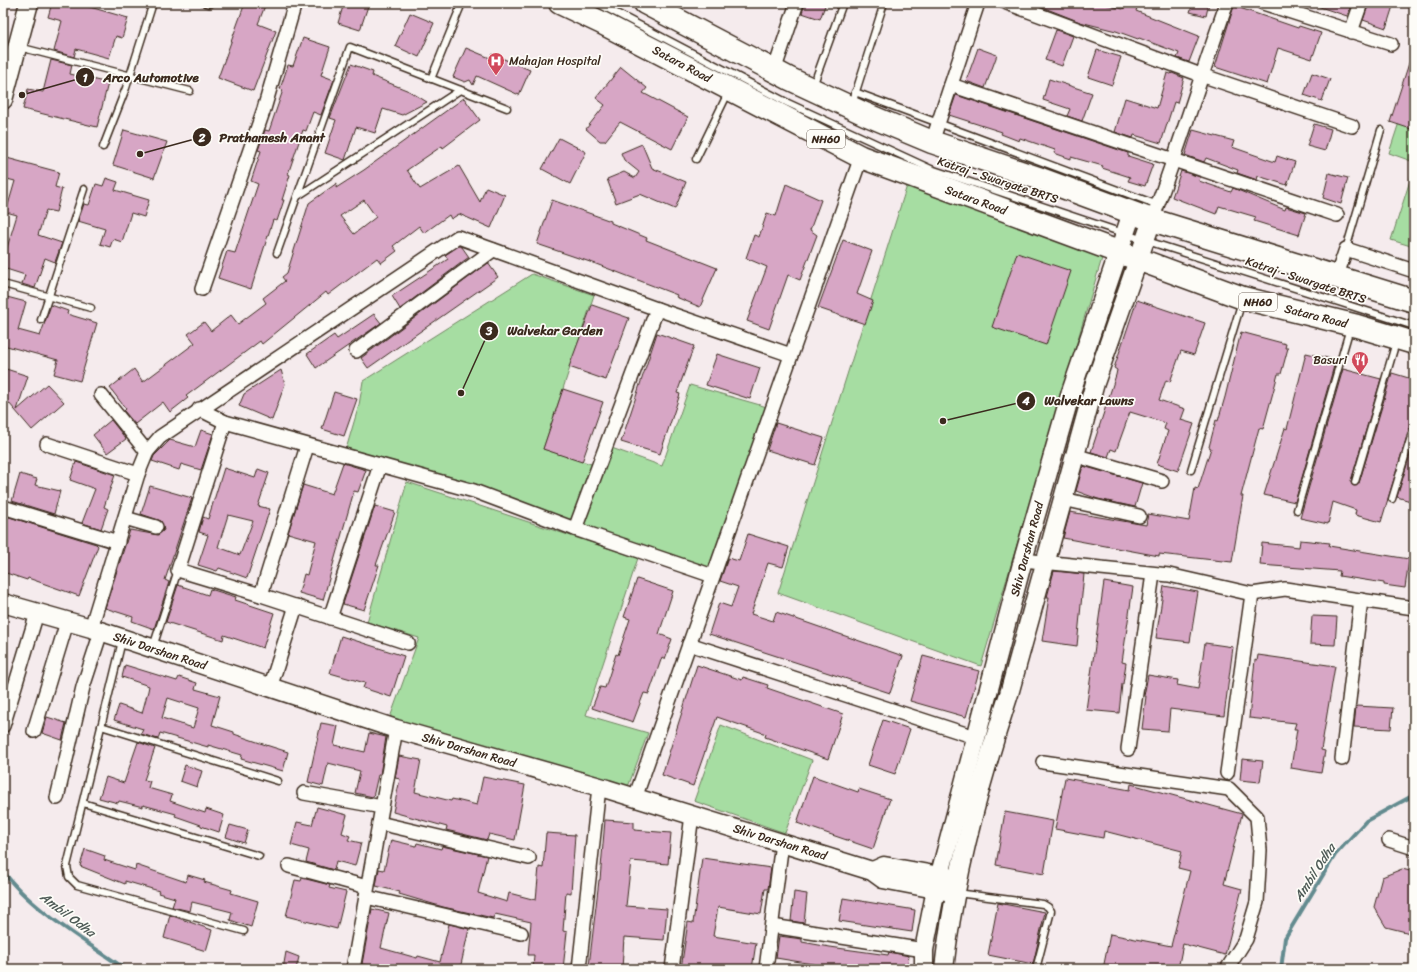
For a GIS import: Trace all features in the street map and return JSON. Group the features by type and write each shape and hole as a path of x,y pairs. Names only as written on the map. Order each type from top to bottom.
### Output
{"highway":[{"name":"Satara Road","path":"560,3 600,22 861,157 1141,250 1243,298 1351,325 1408,336"},
{"path":"645,3 812,90 853,100 935,133 1041,179 1132,213 1155,212 1336,278 1414,301"}],"street":[{"path":"3,100 29,3"},
{"path":"202,289 264,109 295,3"},
{"path":"774,71 796,3"},
{"path":"935,133 978,3"},
{"path":"1007,3 1201,75 1352,126"},
{"path":"1155,212 1175,160 1201,75 1227,3"},
{"path":"1351,32 1361,3"},
{"path":"1266,4 1390,44"},
{"path":"951,84 1337,215"},
{"path":"634,798 861,157"},
{"name":"Shiv Darshan Road","path":"944,969 957,886 992,743 1009,694 1095,383 1155,212"},
{"name":"Shiv Darshan Road","path":"924,969 924,950 938,883 975,737 990,691 1023,560 1071,392 1132,213"},
{"path":"57,798 118,542 138,474 147,452 160,437 199,409 458,237 657,309 792,355"},
{"path":"356,351 493,250"},
{"path":"1336,278 1346,250 1414,271"},
{"path":"575,529 657,309"},
{"path":"101,395 147,452"},
{"path":"199,409 225,422 474,492 575,529 713,576"},
{"path":"225,422 178,570 296,606 408,643"},
{"path":"47,444 138,474"},
{"path":"261,595 307,446"},
{"path":"1074,455 1162,481"},
{"path":"330,618 380,465"},
{"path":"1062,499 1139,516"},
{"path":"3,507 118,542"},
{"path":"125,518 156,527"},
{"path":"1023,560 1169,575 1252,594 1285,589 1414,608"},
{"path":"1128,749 1153,574"},
{"path":"1228,773 1252,594"},
{"path":"1342,759 1361,600"},
{"name":"Shiv Darshan Road","path":"3,603 96,630 396,729 599,787 872,870 883,879 957,886"},
{"path":"270,688 296,606"},
{"path":"3,726 37,613"},
{"path":"34,732 67,622"},
{"path":"689,644 975,737"},
{"path":"353,969 396,729"},
{"path":"1043,762 1229,789 1257,817 1260,850 1257,902 1246,939 1227,969"},
{"path":"580,969 599,787"},
{"path":"304,793 382,807"},
{"path":"672,969 692,815"},
{"path":"379,823 529,858"},
{"path":"1389,840 1414,848"},
{"path":"766,969 782,842"},
{"path":"289,866 366,892 521,933"},
{"path":"772,926 924,950"}],"lane":[{"path":"103,147 130,74 152,3"},
{"path":"431,78 462,3"},
{"name":"Katraj - Swargate BRTS","path":"597,3 788,103 923,166 1121,243"},
{"path":"812,90 842,3"},
{"path":"853,100 884,3"},
{"path":"18,47 130,74 190,91"},
{"path":"277,253 350,47 506,108"},
{"path":"696,158 730,89"},
{"path":"298,196 460,90"},
{"path":"1346,250 1381,130"},
{"path":"935,133 1155,212"},
{"path":"41,320 84,189"},
{"name":"Katraj - Swargate BRTS","path":"1141,250 1408,336"},
{"path":"3,284 91,308"},
{"path":"1191,470 1243,298"},
{"path":"1297,510 1351,325"},
{"path":"1355,482 1408,336"},
{"path":"1392,499 1414,427"},
{"path":"152,649 178,570"},
{"path":"123,639 67,866 68,877 77,884 244,931"},
{"path":"101,726 278,781"},
{"path":"82,803 259,856"},
{"path":"957,886 1048,906 1051,911 1036,969"}],"green space":[{"path":"1405,104 1414,107 1414,162 1389,153"},
{"path":"1414,168 1414,247 1391,240"},
{"path":"910,176 1105,248 981,666 778,593"},
{"path":"532,274 594,295 543,449 598,466 575,529 344,456 359,405 363,381"},
{"path":"690,385 767,407 713,576 580,531 606,446 662,466"},
{"path":"407,482 638,558 586,715 648,733 625,795 387,726 419,638 367,622"},
{"path":"721,725 812,760 785,833 694,801"}],"building":[{"path":"52,3 76,3 128,18 122,38 116,36 109,58 76,49 74,57 54,51 62,21 48,17"},
{"path":"245,3 266,3 258,24 276,31 253,91 218,78"},
{"path":"344,3 369,3 360,30 338,23"},
{"path":"805,3 826,3 820,19 802,13"},
{"path":"1032,3 1081,3 1091,6 1092,3 1100,3 1123,9 1125,4 1137,8 1136,11 1199,36 1189,62 1177,58 1179,53 1139,38 1138,39 1116,31 1080,22"},
{"path":"1193,3 1209,3 1206,16 1190,12"},
{"path":"1315,3 1353,3 1347,16 1314,5"},
{"path":"1369,3 1394,3 1386,28 1363,20"},
{"path":"1234,6 1298,28 1299,26 1321,33 1312,59 1278,48 1267,84 1215,67"},
{"path":"410,13 434,23 419,57 395,46"},
{"path":"1056,30 1073,36 1062,66 1045,60"},
{"path":"303,38 330,47 321,75 334,80 321,115 313,112 306,131 303,130 288,174 290,175 282,200 284,200 277,221 273,220 251,289 218,278 227,251 235,253 258,184 251,181 261,151 258,150 265,130 269,131 283,90 280,89 288,65 293,66"},
{"path":"466,48 490,58 492,54 530,70 519,95 477,76 473,85 470,80 465,82 453,77"},
{"path":"978,48 997,55 985,88 966,81"},
{"path":"1097,50 1121,57 1112,85 1088,77"},
{"path":"1412,54 1414,54 1414,130 1390,122"},
{"path":"51,60 72,65 70,74 108,83 97,127 23,109 28,89 43,92"},
{"path":"351,64 373,72 372,76 409,91 427,102 402,115 383,109 375,133 356,127 345,160 325,153 336,120 330,118"},
{"path":"621,67 647,88 643,93 688,117 672,149 620,122 605,141 600,141 586,129 605,105 596,98"},
{"path":"1167,73 1172,73 1184,78 1177,103 1174,102 1161,143 1134,135 1133,138 1115,132 1125,98 1157,108"},
{"path":"1312,73 1330,79 1322,101 1304,95"},
{"path":"1049,79 1092,93 1082,121 1067,116 1070,109 1043,100"},
{"path":"956,95 1128,153 1128,156 1153,164 1145,186 1128,181 1130,177 1102,168 1103,166 1071,157 1071,159 1054,153 1055,150 1020,138 1019,141 1001,134 1002,132 949,115"},
{"path":"464,98 480,120 443,148 442,146 407,170 420,189 459,166 480,202 486,187 505,195 491,228 459,214 451,219 449,215 424,233 419,226 393,246 397,251 381,263 377,258 328,295 326,292 262,344 260,341 186,396 188,398 170,412 163,402 135,424 124,411 126,409 110,388 134,369 143,382 195,343 188,334 204,322 211,331 231,315 238,324 266,303 263,298 285,281 282,277 287,273 309,203 337,183 336,188 364,170","holes":["364,200 376,217 354,234 340,216"]},
{"path":"1314,124 1331,129 1325,151 1307,146"},
{"path":"124,130 167,142 154,178 113,165"},
{"path":"1193,130 1234,141 1232,147 1275,162 1277,156 1295,162 1287,185 1258,176 1257,180 1237,173 1238,170 1206,158 1204,162 1185,155"},
{"path":"559,138 586,152 570,184 542,169"},
{"path":"642,144 652,168 686,182 675,209 640,194 616,203 607,179 624,172 635,178 639,172 624,160 621,153"},
{"path":"3,157 59,172 55,187 62,189 56,212 46,210 38,235 62,243 55,262 45,258 35,288 22,284 25,275 3,268 3,250 6,251 17,215 6,212 15,181 3,178"},
{"path":"1181,171 1200,177 1199,181 1231,192 1233,188 1285,210 1286,207 1306,213 1299,235 1254,221 1256,217 1219,206 1216,214 1172,197"},
{"path":"1329,173 1348,178 1341,204 1323,198"},
{"path":"106,178 118,182 115,190 149,200 144,217 131,213 122,242 113,239 110,247 100,244 105,229 78,221 84,204 89,205 96,184 103,186"},
{"path":"786,184 821,200 810,230 817,235 800,280 788,275 769,329 747,321 767,267 746,258 754,235 759,237 767,213 776,216"},
{"path":"552,200 611,221 611,223 647,238 646,240 717,268 700,307 676,297 677,295 596,264 537,244"},
{"path":"843,240 872,251 857,294 873,301 865,324 818,308"},
{"path":"459,246 462,247 469,257 400,309 392,296 448,259 445,255"},
{"path":"1017,253 1071,271 1046,345 992,327"},
{"path":"488,263 498,277 368,368 361,358"},
{"path":"3,296 26,302 18,330 40,336 51,305 68,311 67,314 97,323 80,381 54,374 58,360 3,345"},
{"path":"1137,300 1205,323 1194,355 1181,351 1170,382 1166,380 1159,400 1185,409 1181,420 1194,424 1178,471 1157,464 1168,431 1164,429 1166,423 1130,412 1116,451 1111,449 1108,457 1091,452 1116,375 1117,370 1114,368"},
{"path":"592,305 629,318 606,380 569,367"},
{"path":"374,314 381,323 316,368 307,354 334,335 337,339"},
{"path":"1241,332 1286,344 1285,348 1288,348 1281,374 1278,374 1263,429 1259,428 1241,496 1243,496 1232,562 1159,554 1159,556 1063,538 1070,512 1146,525 1148,514 1189,521 1195,488 1198,489 1211,448 1209,447 1216,420 1218,421 1225,397"},
{"path":"657,333 694,346 677,393 680,394 660,454 621,442"},
{"path":"1306,353 1332,359 1331,365 1334,366 1295,502 1264,495 1285,428 1287,429"},
{"path":"717,354 760,368 750,399 706,385"},
{"path":"3,368 28,376 17,410 47,384 64,402 32,430 3,396"},
{"path":"1343,369 1381,379 1351,481 1352,485 1354,486 1359,483 1392,373 1412,379 1410,384 1414,385 1414,423 1410,426 1381,522 1355,515 1356,510 1333,502 1328,524 1300,518"},
{"path":"281,370 285,384 272,420 239,406 244,394"},
{"path":"563,389 603,402 582,462 543,449"},
{"path":"334,392 357,399 344,436 322,429"},
{"path":"111,420 126,439 107,453 93,435"},
{"path":"776,423 824,438 815,465 767,450"},
{"path":"201,430 213,434 201,470 181,464 179,470 152,461 154,456 170,440 195,447"},
{"path":"1414,442 1414,502 1397,497"},
{"path":"76,462 115,475 104,507 108,509 101,529 82,523 95,489 70,480"},
{"path":"343,463 366,470 358,492 354,491 323,600 299,593 304,574 307,575 316,541 288,533 303,485 332,494"},
{"path":"1083,466 1142,483 1135,507 1098,499 1076,491"},
{"path":"224,468 255,478 258,469 269,473 258,506 270,509 247,578 219,568 217,571 198,565 208,535 199,532 203,517 208,519","holes":["228,515 253,521 240,555 218,547"]},
{"path":"20,474 37,479 35,485 60,491 54,514 12,501"},
{"path":"150,486 192,498 165,580 169,582 154,629 132,621 133,617 105,608 130,530 158,535 164,530 161,521 141,514"},
{"path":"375,506 395,512 376,565 379,565 364,610 343,604"},
{"path":"6,516 96,544 98,546 79,596 28,578 27,580 3,572 3,524"},
{"path":"748,534 789,547 783,567 768,563 751,614 773,621 776,612 903,656 890,693 709,634 719,603 731,607 738,587 720,581 728,558 739,561"},
{"path":"1300,540 1330,543 1329,546 1409,559 1405,588 1339,576 1340,571 1260,565 1262,543 1299,547"},
{"path":"1054,571 1084,574 1077,646 1042,641 1049,597 1047,597"},
{"path":"637,579 673,591 659,634 672,639 665,659 662,657 649,694 644,693 633,722 592,708 600,687 605,688 616,654 618,655 630,619 624,617"},
{"path":"1104,582 1133,587 1122,662 1126,663 1119,713 1086,710"},
{"path":"178,585 208,595 210,589 236,597 235,600 274,613 263,648 224,635 223,640 166,622"},
{"path":"1164,586 1198,592 1190,642 1156,638"},
{"path":"1312,616 1337,617 1335,645 1310,644"},
{"path":"341,636 404,656 391,697 363,688 365,683 330,673"},
{"path":"1205,643 1233,647 1224,716 1170,709 1168,731 1142,729 1146,696 1144,696 1148,675 1178,680 1177,685 1198,689"},
{"path":"1258,655 1335,666 1321,750 1325,751 1321,773 1291,768 1297,729 1294,729 1296,723 1249,718 1255,660 1257,661"},
{"path":"923,656 979,671 966,717 910,701"},
{"path":"125,665 177,681 179,677 197,683 195,689 220,696 212,725 288,752 283,771 241,759 242,755 208,745 208,747 160,733 158,739 141,734 143,729 114,720 119,705 142,713 149,686 122,677","holes":["168,698 199,708 193,728 162,718"]},
{"path":"697,665 742,680 743,677 768,685 767,688 843,714 828,759 765,737 766,734 717,717 693,786 662,775"},
{"path":"1356,706 1393,708 1391,729 1354,727"},
{"path":"47,717 66,723 62,740 42,733"},
{"path":"883,720 910,729 895,774 868,765"},
{"path":"321,723 338,726 334,745 365,752 369,733 386,737 380,775 378,775 373,797 355,793 360,771 328,763 323,786 308,782"},
{"path":"138,742 155,748 144,780 150,781 148,788 172,795 170,801 205,813 206,809 224,815 219,832 175,816 176,814 143,805 143,807 99,798 106,777 124,783"},
{"path":"399,756 421,760 415,792 451,801 452,799 477,805 483,777 525,785 515,840 489,834 487,840 446,830 447,827 393,812 400,779 395,778"},
{"path":"1242,759 1263,761 1260,782 1240,780"},
{"path":"185,765 202,771 197,787 180,781"},
{"path":"813,776 858,792 859,789 890,799 873,849 797,823"},
{"path":"1065,778 1130,790 1131,784 1242,814 1224,884 1242,889 1225,955 1183,944 1178,969 1155,966 1154,969 1103,969 1110,934 1171,946 1190,871 1178,868 1182,851 1104,831 1103,838 1055,829"},
{"path":"317,807 347,815 342,833 350,836 348,840 361,843 355,866 336,861 334,870 306,862 309,850 291,845 297,822 312,825"},
{"path":"1005,812 1053,821 1044,874 996,865"},
{"path":"605,820 634,822 634,830 671,833 668,864 631,861 626,906 667,909 664,940 624,937 622,969 589,966 600,880"},
{"path":"230,825 248,830 244,843 226,837"},
{"path":"546,833 575,835 571,893 566,892 563,931 567,932 563,969 533,969 534,955 528,955 531,922 495,914 493,918 443,907 399,894 400,892 376,886 379,869 384,870 391,840 416,846 417,843 441,849 442,846 487,856 478,893 507,902 509,893 536,900 539,867 543,868"},
{"path":"85,849 105,856 104,860 135,870 136,865 186,882 188,875 205,880 204,882 232,890 231,893 258,901 251,927 230,920 232,912 192,902 190,911 172,907 175,898 158,893 159,891 125,881 125,884 80,866"},
{"path":"702,858 771,868 768,889 765,889 761,914 718,907 713,936 756,943 752,969 681,969 688,922 693,923"},
{"path":"1402,869 1414,872 1414,934 1386,927 1374,907 1382,877"},
{"path":"302,878 330,885 329,888 346,892 337,929 286,916 295,880 301,881"},
{"path":"794,892 807,894 804,923 791,921"},
{"path":"843,898 915,910 912,932 839,921"},
{"path":"998,903 1045,912 1033,964 988,955"},
{"path":"372,909 389,913 381,948 417,958 418,956 440,962 449,924 469,929 460,969 385,969 362,964"},
{"path":"170,915 212,930 206,951 164,938"},
{"path":"779,936 802,939 802,942 830,947 888,955 889,952 909,956 907,969 843,969 776,958"},
{"path":"286,952 299,957 296,969 283,969"}],"waterway":[{"name":"Ambil Odha","path":"1281,969 1285,938 1335,855 1366,821 1414,795"},
{"name":"Ambil Odha","path":"3,871 14,885 43,912 125,969"}],"place":[{"name":"Mahajan Hospital","path":"496,76"},
{"name":"Arco Automotive","path":"22,95"},
{"name":"Prathamesh Anant","path":"140,154"},
{"name":"Basuri","path":"1360,375"},
{"name":"Walvekar Garden","path":"461,393"},
{"name":"Walvekar Lawns","path":"943,421"}]}
